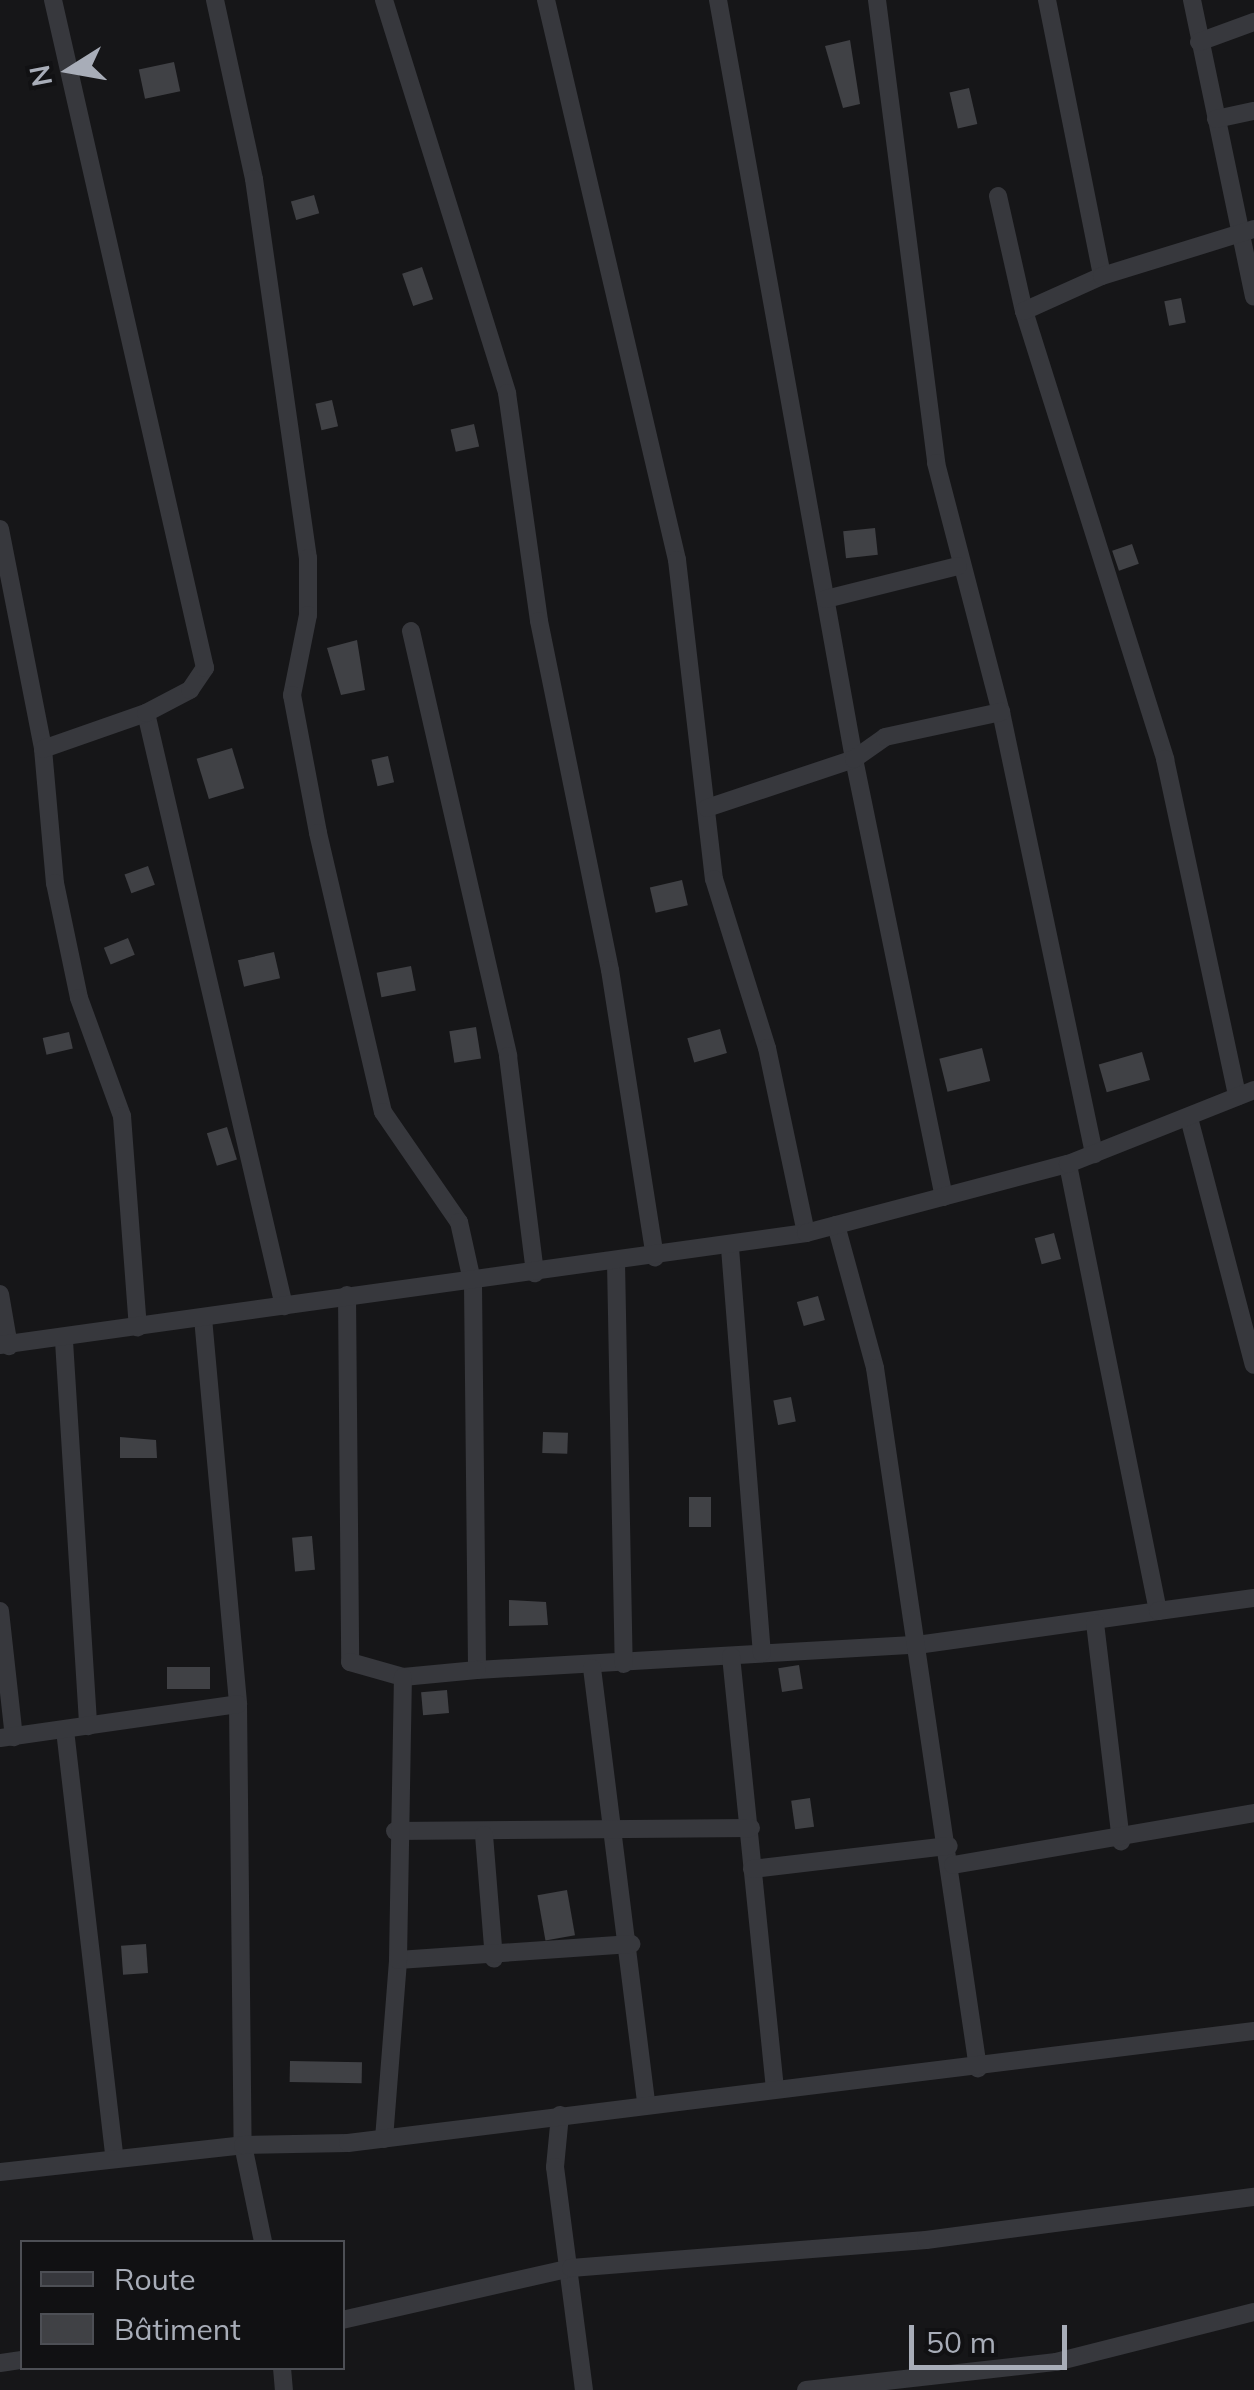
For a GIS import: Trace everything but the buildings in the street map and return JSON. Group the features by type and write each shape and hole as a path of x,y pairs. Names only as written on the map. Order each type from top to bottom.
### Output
{"street":[{"path":"43,750 146,713 190,690 205,668 53,0"},
{"path":"215,0 254,180 308,558 308,615 292,695 318,833 383,1112 459,1222 472,1285 477,1670"},
{"path":"384,0 507,394 538,621 610,970 655,1257"},
{"path":"546,0 678,560 714,878 767,1048 806,1234"},
{"path":"718,0 854,759 944,1197"},
{"path":"877,0 923,376 958,566 1001,712 1094,1154"},
{"path":"1047,0 1102,276"},
{"path":"1192,0 1216,119 1246,232 1254,297"},
{"path":"1199,42 1254,22"},
{"path":"1216,119 1254,111"},
{"path":"0,1294 5,1345 64,1340 347,1295 472,1285 730,1248 806,1234 1068,1164 1246,1093 1165,759 1024,310 998,196"},
{"path":"1024,310 1102,276 1246,232"},
{"path":"0,529 43,750 50,856 75,979 122,1116 138,1327"},
{"path":"826,599 958,566"},
{"path":"411,631 508,1056 536,1273"},
{"path":"707,808 854,759 885,737 1001,712"},
{"path":"146,713 284,1306"},
{"path":"1189,1118 1254,1365"},
{"path":"1068,1164 1158,1611"},
{"path":"836,1225 875,1368 951,1856 978,2068"},
{"path":"730,1248 762,1653"},
{"path":"616,1262 624,1664"},
{"path":"347,1295 350,1662 403,1677 477,1670 592,1668 916,1645 1254,1598"},
{"path":"203,1318 238,1704 242,2145 262,2240"},
{"path":"64,1340 88,1726"},
{"path":"0,1611 7,1737 238,1704"},
{"path":"1095,1623 1120,1842"},
{"path":"731,1656 775,2088"},
{"path":"592,1668 607,1834 631,1944 646,2102"},
{"path":"384,2139 398,1960 396,1832 403,1677"},
{"path":"65,1730 114,2156"},
{"path":"752,1869 1120,1842 1254,1813"},
{"path":"396,1832 484,1836 751,1828"},
{"path":"484,1836 494,1959"},
{"path":"398,1960 494,1959 631,1944"},
{"path":"0,2172 114,2156 384,2139 646,2102 978,2068 1254,2032"},
{"path":"560,2115 554,2167 571,2268 584,2390"},
{"path":"345,2319 571,2268 1042,2228 1254,2197"},
{"path":"806,2390 1056,2362 1254,2312"}]}
